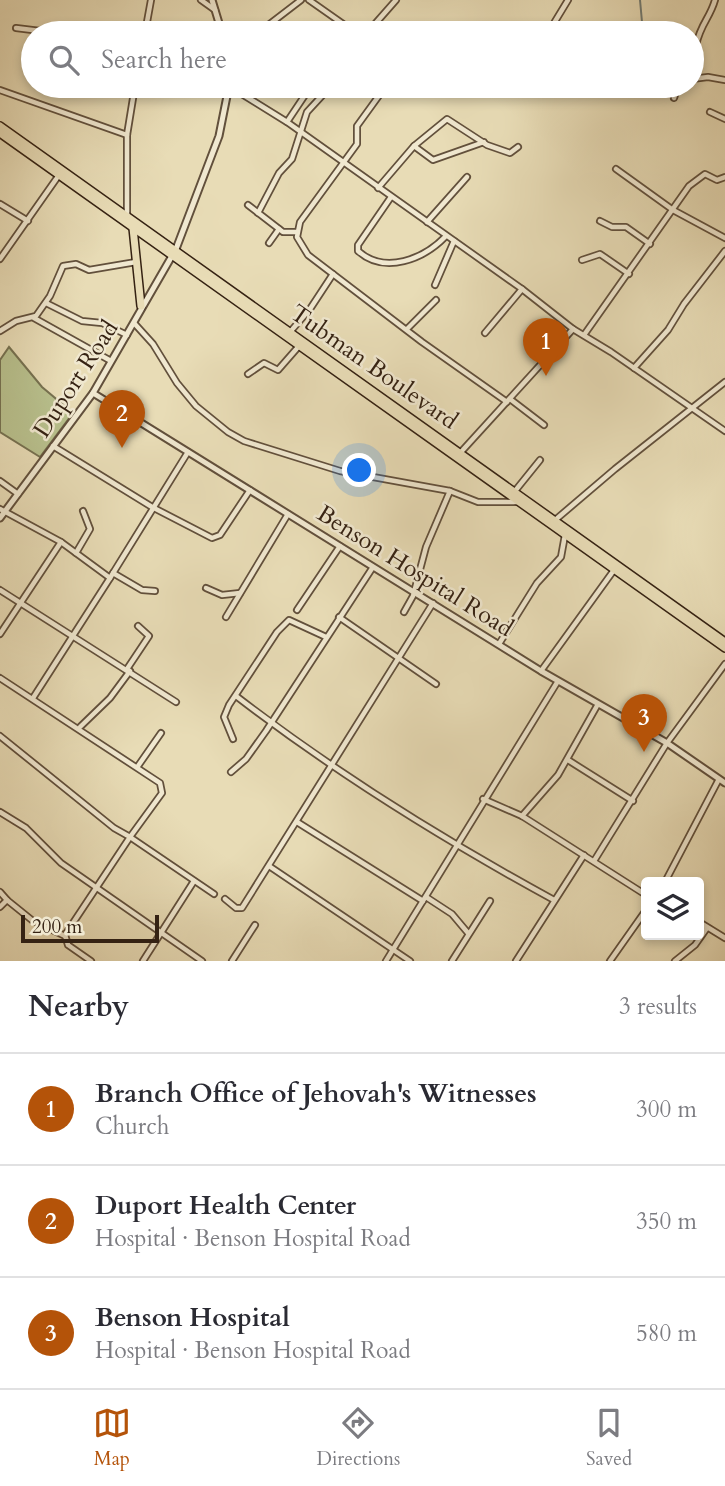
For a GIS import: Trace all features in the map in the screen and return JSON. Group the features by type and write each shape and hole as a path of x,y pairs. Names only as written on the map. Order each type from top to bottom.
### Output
{"highway":[{"name":"Tubman Boulevard","path":"0,126 725,642"},
{"name":"Tubman Boulevard","path":"0,133 133,228 175,251 299,345 519,502 553,522 565,534 725,648"},
{"path":"133,228 141,306"}],"street":[{"path":"147,21 151,0"},
{"path":"201,0 216,10"},
{"path":"212,0 219,21"},
{"path":"274,21 301,0"},
{"path":"309,0 336,21"},
{"path":"378,21 396,0"},
{"path":"555,21 568,0"},
{"path":"704,22 715,0"},
{"path":"16,28 21,29"},
{"path":"704,78 725,80"},
{"path":"0,90 21,97"},
{"path":"23,98 127,135"},
{"path":"127,216 127,135 133,98"},
{"name":"Duport Road","path":"0,519 3,510 18,494 93,393 175,251 219,136 227,98"},
{"path":"248,98 287,122 522,289 573,329 725,431"},
{"path":"287,122 303,98"},
{"path":"258,212 279,173 290,164 307,112 320,98"},
{"path":"377,98 357,128 357,144 300,222 297,232 302,248 407,330 544,425"},
{"path":"710,112 725,119"},
{"path":"378,188 414,146 447,119 504,152 510,153 519,147"},
{"path":"414,146 433,160 484,142"},
{"path":"616,169 673,210 725,238"},
{"path":"584,335 695,180 705,174 717,180 725,177"},
{"path":"0,259 60,175"},
{"path":"427,222 467,177"},
{"path":"391,197 358,245 358,250 365,256 380,264 394,264 428,252 446,236"},
{"path":"0,204 28,220"},
{"path":"248,205 279,229 297,232"},
{"path":"600,221 612,227 626,227 650,244"},
{"path":"270,243 279,229"},
{"path":"435,285 454,242"},
{"path":"634,368 665,335 725,251"},
{"path":"582,260 600,254 629,274"},
{"path":"34,318 46,303 61,269 70,263 89,270 136,262"},
{"path":"290,332 310,309 333,274"},
{"path":"485,333 522,289"},
{"path":"407,330 436,300"},
{"path":"46,303 82,321 102,323 127,335"},
{"path":"0,331 16,321 34,318 111,361"},
{"path":"134,323 153,344 177,383 196,406 228,432 273,451 340,471 450,491 487,504 519,502"},
{"path":"461,452 573,329"},
{"path":"248,374 264,363 277,371 299,345"},
{"path":"553,522 615,468 725,382"},
{"name":"Benson Hospital Road","path":"93,393 415,590 541,671 667,743 722,781"},
{"path":"53,446 152,507 215,538 220,535 250,489"},
{"path":"33,698 112,576 187,452"},
{"path":"514,492 540,460"},
{"path":"0,481 18,494"},
{"path":"404,612 415,590 426,547 450,491"},
{"path":"3,510 61,542 112,576 142,590 155,590"},
{"path":"76,553 90,529 83,511"},
{"path":"226,617 289,513"},
{"path":"499,644 537,583 561,558 565,534"},
{"path":"0,634 61,542"},
{"path":"296,610 341,545"},
{"path":"232,772 251,753 373,566"},
{"path":"541,671 614,569"},
{"path":"206,588 222,595 240,593"},
{"path":"0,590 176,702"},
{"path":"225,899 236,908 242,908 433,602"},
{"path":"339,617 436,684"},
{"path":"233,739 224,717 277,632 289,620 326,637"},
{"path":"79,727 110,698 149,636 138,626"},
{"path":"594,861 667,743 725,664"},
{"path":"0,678 138,766 163,788 65,935"},
{"path":"386,961 558,681"},
{"path":"236,696 332,767 458,846 554,900"},
{"path":"522,816 549,787 568,760 598,704"},
{"path":"138,766 161,733"},
{"path":"0,736 114,828 214,894"},
{"path":"568,760 633,801"},
{"path":"668,877 722,781"},
{"path":"484,799 522,816 641,892"},
{"path":"0,812 26,828 61,863 163,931 202,961"},
{"path":"297,822 452,914 468,933"},
{"path":"527,961 518,958 584,855"},
{"path":"269,866 410,961"},
{"path":"143,961 194,881"},
{"path":"0,892 33,921 65,935 68,945 91,961"},
{"path":"0,907 7,900"},
{"path":"452,961 490,901"},
{"path":"610,961 641,917"},
{"path":"232,961 255,925"},
{"path":"704,926 725,939"},
{"path":"675,961 695,945 707,928"}],"green space":[{"path":"9,347 42,387 73,413 40,457 0,432 0,360"}],"waterway":[{"path":"640,0 642,21"}],"place":[{"name":"Branch Office of Jehovah's Witnesses","path":"546,376"},
{"name":"Duport Health Center","path":"122,448"},
{"name":"Benson Hospital","path":"644,752"}]}
